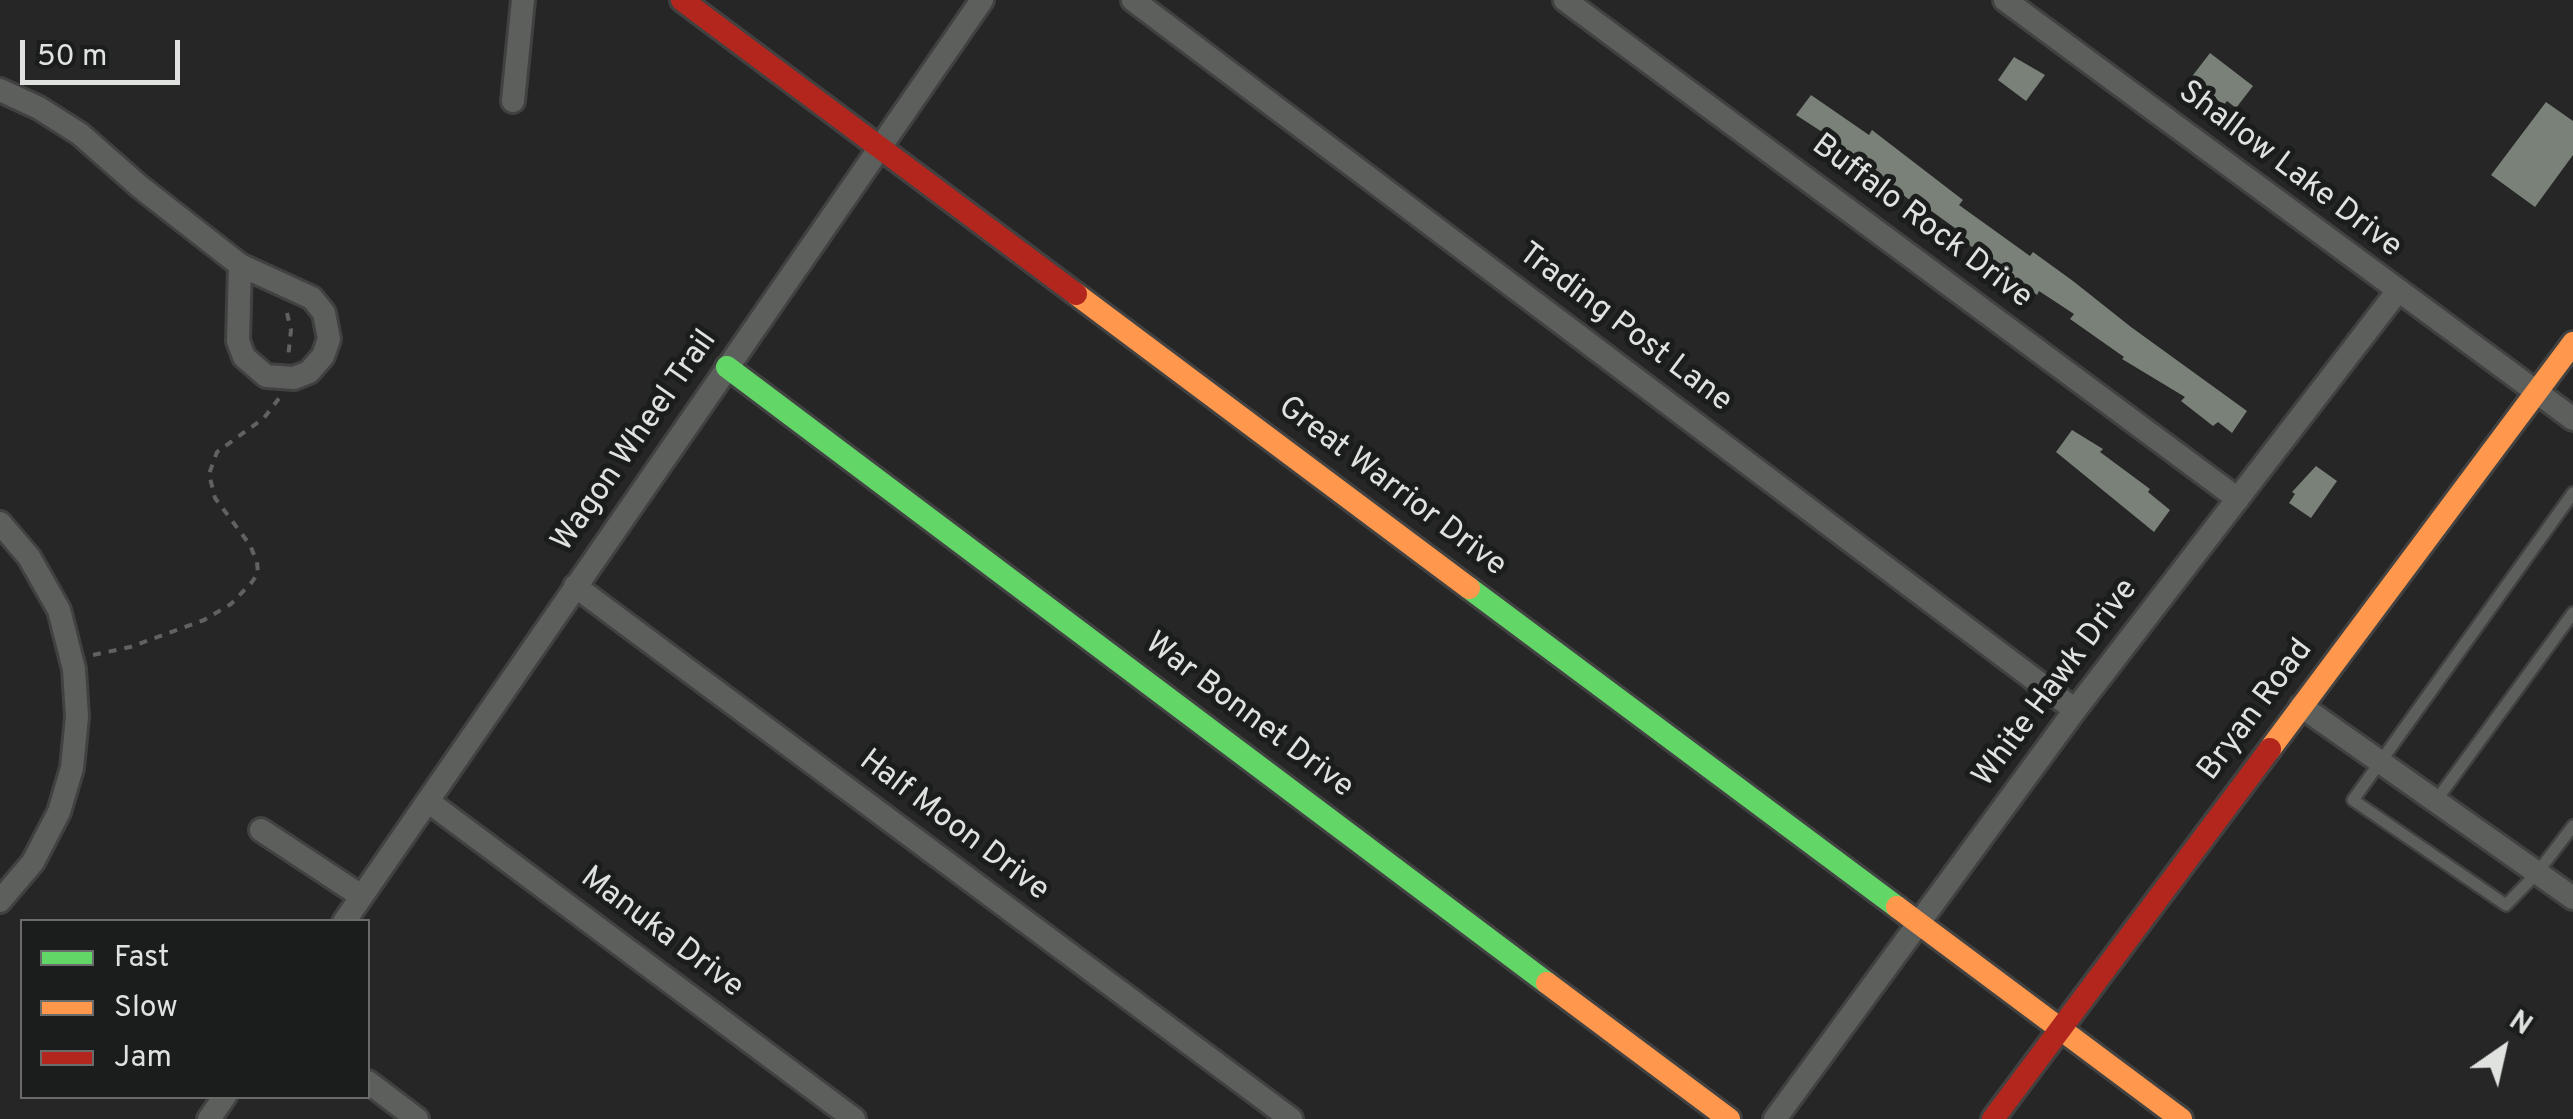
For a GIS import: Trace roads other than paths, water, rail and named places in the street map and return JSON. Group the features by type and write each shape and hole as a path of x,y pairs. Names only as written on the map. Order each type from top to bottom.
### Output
{"street":[{"path":"513,101 523,0"},
{"name":"Great Warrior Drive","path":"682,0 2181,1119"},
{"name":"Wagon Wheel Trail","path":"346,919 982,0"},
{"name":"Trading Post Lane","path":"1133,0 2075,710"},
{"name":"Buffalo Rock Drive","path":"1565,0 2238,498"},
{"name":"Shallow Lake Drive","path":"2005,0 2573,419"},
{"path":"0,90 80,134 138,186 240,265 303,293 318,305 327,322 329,340 323,356 309,372 294,378 266,376 244,357 238,341 240,265"},
{"name":"White Hawk Drive","path":"1774,1119 2075,710 2397,292"},
{"name":"Bryan Road","path":"1992,1119 2573,342"},
{"name":"War Bonnet Drive","path":"728,368 1729,1119"},
{"path":"0,522 28,557 58,610 70,642 77,718 72,768 58,812 32,862 0,900"},
{"name":"Half Moon Drive","path":"576,586 1291,1119"},
{"path":"2301,706 2573,898"},
{"name":"Manuka Drive","path":"429,802 854,1119"},
{"path":"262,830 361,896"},
{"path":"370,1084 417,1119"}],"lane":[{"path":"2573,493 2353,800 2506,905 2538,873 2573,826"},
{"path":"2435,802 2573,613"}]}
